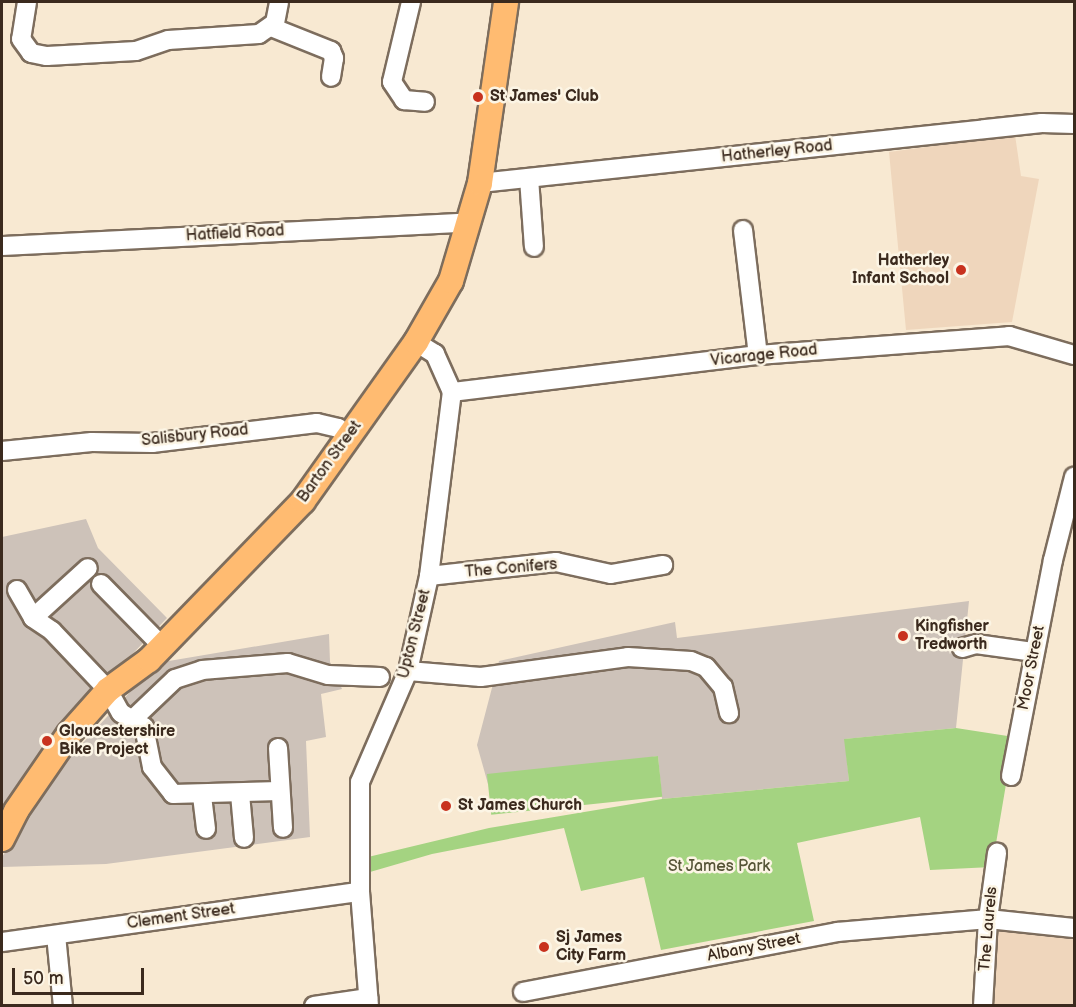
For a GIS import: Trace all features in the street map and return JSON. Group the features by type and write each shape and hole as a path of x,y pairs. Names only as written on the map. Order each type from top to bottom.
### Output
{"main road":[{"name":"Barton Street","path":"2,840 16,811 69,734 108,690 162,646 303,501 416,342 451,280 480,183 506,2"}],"street":[{"path":"27,2 21,39 31,53 46,56 136,51 168,40 259,34 271,27 279,2"},
{"path":"411,2 392,82 404,100 425,102"},
{"path":"271,27 331,51 334,58 331,77"},
{"name":"Hatherley Road","path":"480,183 1042,123 1074,124"},
{"path":"529,178 534,247"},
{"name":"Hatfield Road","path":"2,246 468,222"},
{"path":"742,230 758,356"},
{"name":"Vicarage Road","path":"452,392 758,356 1009,336 1074,356"},
{"path":"416,342 435,354 452,392"},
{"name":"Upton Street","path":"368,1002 360,892 360,782 408,671 429,576 452,392"},
{"name":"Salisbury Road","path":"2,451 92,442 152,443 317,423 338,429 349,438"},
{"name":"Moor Street","path":"1011,776 1053,560 1074,477"},
{"name":"The Conifers","path":"429,576 556,562 611,574 663,565"},
{"path":"33,618 88,568"},
{"path":"101,584 162,646"},
{"path":"17,590 33,618 52,631 108,690 121,713 144,727 152,767 167,789 185,796 279,791"},
{"path":"962,648 976,644 1034,652"},
{"path":"408,671 481,677 628,657 691,661 706,667 723,687 729,713"},
{"path":"132,720 175,679 202,670 288,663 328,675 380,676"},
{"path":"278,748 283,828"},
{"path":"240,794 244,838"},
{"path":"202,796 206,829"},
{"name":"The Laurels","path":"983,1005 988,919 998,853"},
{"name":"Clement Street","path":"2,942 360,892"},
{"name":"Albany Street","path":"523,992 837,932 988,919 1074,928"},
{"path":"56,935 63,1005"},
{"path":"314,1005 368,1002"}],"shaded area":[{"name":"Hatherley Infant School","path":"1015,135 1021,176 1039,179 1012,322 906,330 889,152"},
{"path":"86,519 98,548 167,618 96,692 2,817 2,537"},
{"path":"969,601 956,728 845,739 849,781 662,799 658,756 488,784 477,745 499,661 675,622 677,638"},
{"path":"329,634 330,662 342,689 321,694 326,737 306,741 310,837 106,864 2,867 2,857 66,761 157,663"},
{"path":"988,919 1074,928 1074,1005 983,1006"}],"green space":[{"name":"St James Park","path":"956,728 1014,737 992,867 930,870 920,817 797,843 814,921 661,950 644,877 581,891 564,828 432,854 370,872 368,857 489,828 662,799 849,781 844,739"},
{"path":"658,756 662,797 491,815 487,774"}],"place":[{"name":"St James' Club","path":"478,97"},
{"name":"Hatherley Infant School","path":"961,270"},
{"name":"Kingfisher Tredworth","path":"903,636"},
{"name":"Gloucestershire Bike Project","path":"47,741"},
{"name":"St James Church","path":"446,806"},
{"name":"Sj James City Farm","path":"544,947"}]}
